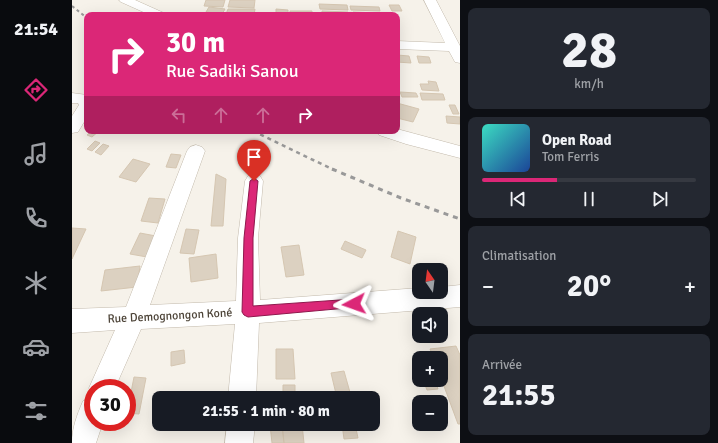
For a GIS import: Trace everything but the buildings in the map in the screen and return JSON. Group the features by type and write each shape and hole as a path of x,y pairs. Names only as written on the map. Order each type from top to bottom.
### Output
{"street":[{"path":"125,0 153,12"},
{"path":"430,0 460,59"},
{"path":"400,45 454,47"},
{"path":"72,98 82,98 84,100"},
{"path":"72,128 84,112"},
{"path":"394,134 460,152"},
{"path":"106,379 134,317 196,151"},
{"path":"242,391 248,312 248,238 254,181"},
{"name":"Rue Demognongon Koné","path":"72,321 248,312 460,296"},
{"path":"82,443 86,431"},
{"path":"239,443 240,431"}],"railway":[{"path":"72,6 84,16"},
{"path":"259,134 334,170"},
{"path":"332,169 401,198 460,219"}],"route":[{"path":"254,181 248,238 248,312 354,304"}]}
